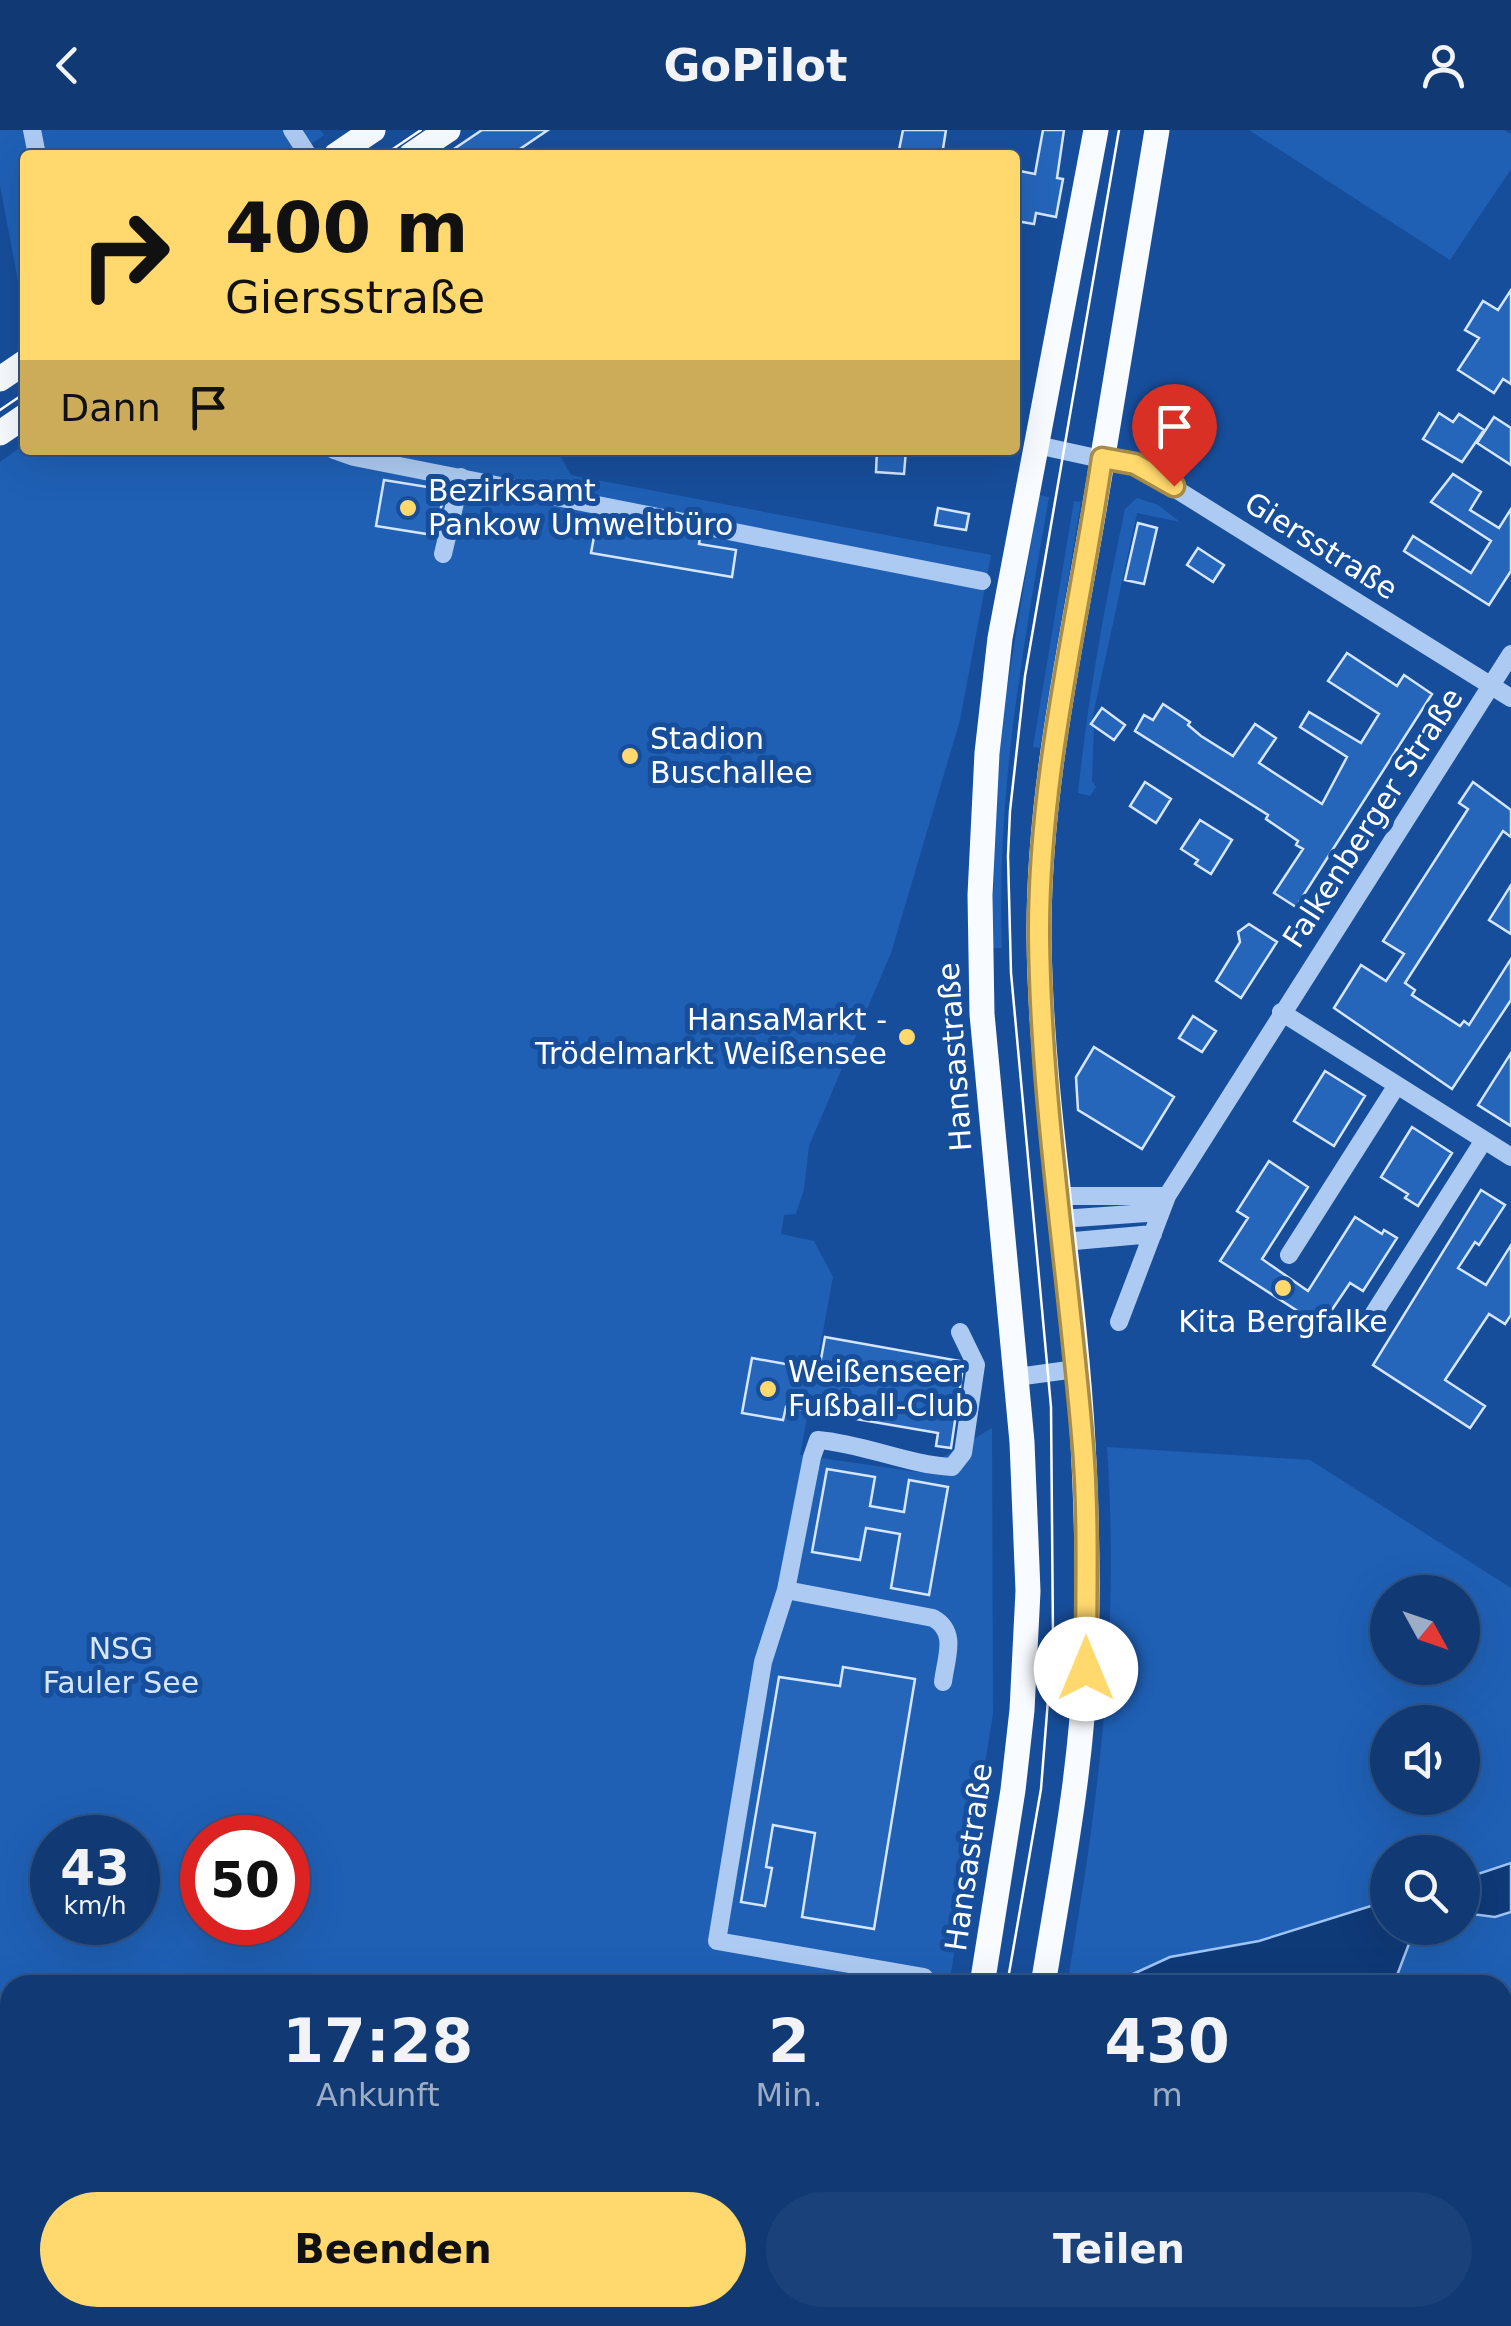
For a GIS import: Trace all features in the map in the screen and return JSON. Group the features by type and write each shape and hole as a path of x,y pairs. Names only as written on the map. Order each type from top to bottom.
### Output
{"main road":[{"path":"343,150 373,130"},
{"path":"418,150 448,130"},
{"name":"Hansastraße","path":"984,1975 1013,1790 1025,1669 1028,1522 982,1014 980,895 987,754 1000,638 1096,130"},
{"path":"1045,1975 1073,1802 1086,1669 1086,1521 1076,1369 1043,1026 1039,936 1042,870 1064,675 1157,130"}],"street":[{"name":"Giersstraße","path":"1037,445 1135,464 1511,698"},
{"path":"346,455 982,581"},
{"path":"444,554 461,477"},
{"name":"Falkenberger Straße","path":"1119,1322 1164,1204 1281,1012 1511,654"},
{"path":"1281,1012 1511,1157"},
{"path":"1289,1254 1397,1085"},
{"path":"1374,1312 1484,1140"},
{"path":"1061,1219 1164,1204"},
{"path":"1061,1219 1153,1234"},
{"path":"912,1975 717,1941 762,1662 786,1590 818,1440 900,1456 926,1466 952,1467 963,1454 976,1365 960,1332"},
{"path":"1016,1377 1076,1369"},
{"path":"786,1590 933,1618 944,1624 950,1636 943,1682"}],"green space":[{"path":"0,130 320,130 324,135 302,150 20,150 20,292 0,185"},
{"path":"1249,130 1504,130 1511,134 1511,169 1450,260"},
{"name":"NSG Fauler See","path":"20,448 20,455 560,455 571,475 991,555 960,720 891,953 809,1146 804,1189 796,1214 784,1215 781,1234 814,1241 833,1277 800,1455 918,1472 992,1428 993,1714 951,1975 0,1975 0,462"},
{"path":"1039,495 1049,497 1007,778 1002,948 991,948 1003,713"},
{"path":"1137,498 1158,505 1180,522 1137,513 1091,724 1092,781 1096,787 1090,796 1078,793 1092,686 1125,509"},
{"path":"1074,501 1081,502 1040,748 1033,747"},
{"path":"1107,1447 1310,1460 1511,1588 1511,1975 1069,1975 1089,1849 1111,1584"}],"shaded area":[{"path":"1511,1863 1511,1912 1495,1917 1480,1915 1480,1873"},
{"path":"1370,1906 1370,1945 1409,1945 1397,1975 1131,1975 1170,1957 1259,1941"}],"building":[{"path":"482,130 548,130 518,150 452,150"},
{"path":"903,130 946,130 943,150 899,150"},
{"path":"1043,130 1064,130 1057,178 1063,179 1056,217 1036,213 1034,224 1020,222 1020,171 1035,174"},
{"path":"1511,290 1511,384 1503,379 1494,393 1458,370 1479,338 1465,330 1483,301 1498,310"},
{"path":"1439,413 1453,422 1459,414 1484,430 1462,462 1423,439"},
{"path":"1494,417 1511,428 1511,465 1477,443"},
{"path":"877,455 906,455 904,474 876,472"},
{"path":"1453,474 1481,492 1470,510 1499,528 1511,509 1511,571 1489,605 1404,551 1413,536 1471,573 1491,541 1431,502"},
{"name":"Bezirksamt Pankow Umweltbüro","path":"384,480 440,489 438,503 442,504 433,535 376,526"},
{"path":"938,508 969,514 966,530 935,525"},
{"path":"1138,523 1157,528 1144,584 1125,580"},
{"path":"634,525 700,538 699,544 736,550 732,577 591,553 596,526 633,532"},
{"path":"1198,548 1224,565 1213,582 1187,565"},
{"path":"1347,653 1397,686 1404,675 1432,694 1296,907 1274,893 1303,849 1296,845 1298,841 1266,819 1268,815 1135,731 1144,715 1153,720 1163,704 1190,722 1188,725 1201,736 1233,756 1255,724 1276,738 1259,763 1322,804 1347,757 1300,727 1309,712 1361,743 1379,714 1328,681"},
{"path":"1102,708 1125,725 1114,740 1091,724"},
{"path":"1145,782 1171,799 1156,823 1130,806"},
{"path":"1473,782 1511,810 1511,837 1503,831 1405,983 1415,990 1412,995 1460,1026 1464,1021 1469,1025 1511,959 1511,1000 1452,1089 1334,1008 1361,965 1386,981 1404,954 1383,941 1468,809 1459,803"},
{"path":"1200,820 1232,840 1211,874 1181,849"},
{"path":"1511,885 1511,934 1489,920"},
{"path":"1249,924 1277,942 1241,998 1216,981 1240,942 1238,932"},
{"path":"1193,1016 1216,1031 1202,1052 1179,1038"},
{"path":"1094,1047 1174,1097 1142,1149 1078,1110 1076,1077"},
{"path":"1511,1053 1511,1126 1478,1105"},
{"path":"1325,1071 1365,1096 1334,1146 1294,1121"},
{"path":"1412,1127 1452,1153 1418,1206 1405,1198 1408,1194 1381,1177"},
{"path":"1269,1161 1308,1187 1262,1259 1308,1291 1355,1217 1382,1234 1384,1230 1397,1238 1363,1291 1350,1283 1321,1326 1220,1261 1248,1218 1237,1211"},
{"path":"1481,1190 1505,1205 1479,1245 1475,1242 1458,1268 1486,1285 1511,1245 1511,1315 1505,1324 1489,1314 1445,1380 1485,1406 1470,1428 1373,1365"},
{"path":"825,1337 960,1361 963,1367 951,1448 936,1446 938,1433 786,1407 783,1420 742,1413 752,1358 819,1370"},
{"path":"827,1469 875,1477 870,1506 904,1512 909,1480 948,1487 929,1595 891,1588 900,1534 866,1528 860,1560 812,1552"},
{"path":"843,1667 915,1679 874,1929 802,1917 815,1833 773,1825 766,1867 772,1868 765,1906 741,1902 779,1677 840,1686"}],"tram line":[{"path":"391,150 421,130"},
{"path":"1009,1975 1041,1789 1053,1636 1051,1407 1011,973 1010,811 1025,676 1119,130"},
{"path":"0,410 20,396"}],"place":[{"name":"Bezirksamt Pankow Umweltbüro","path":"408,508"},
{"name":"Stadion Buschallee","path":"630,756"},
{"name":"HansaMarkt - Trödelmarkt Weißensee","path":"907,1037"},
{"name":"Kita Bergfalke","path":"1283,1288"},
{"name":"Weißenseer Fußball-Club","path":"768,1389"}],"route":[{"path":"1086,1669 1083,1438 1043,1026 1039,936 1043,850 1064,675 1102,458 1135,464 1174,486"}]}
